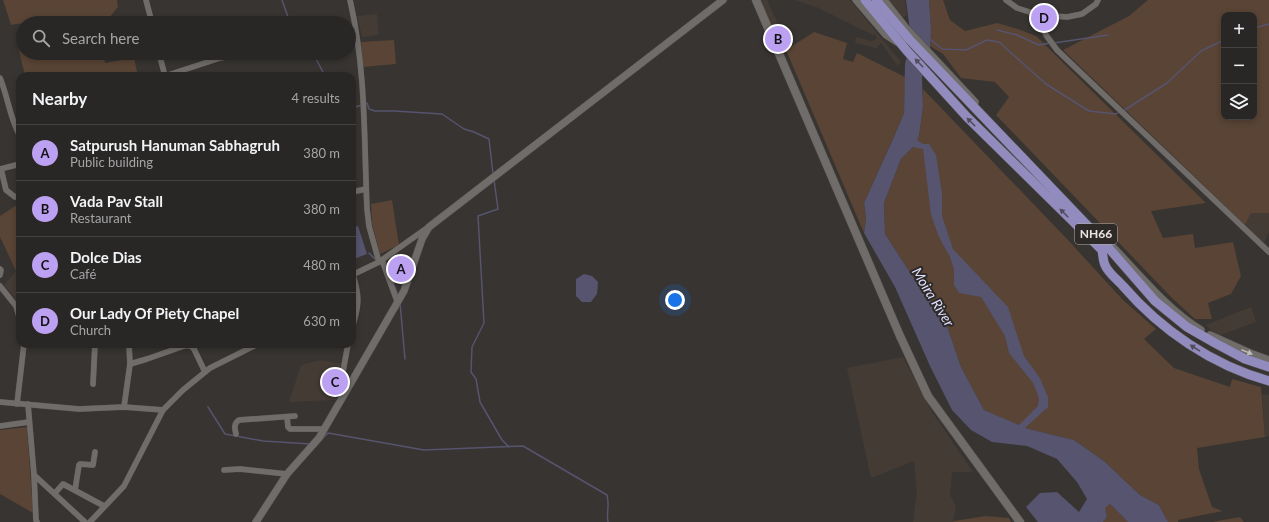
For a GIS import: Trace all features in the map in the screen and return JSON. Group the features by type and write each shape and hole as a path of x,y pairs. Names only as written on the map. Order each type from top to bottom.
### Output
{"highway":[{"name":"NH66","path":"865,0 906,45 967,117 1102,250 1105,266 1137,302 1178,337 1235,369 1269,381"},
{"name":"NH66","path":"876,0 906,45 944,71 1108,246 1155,301 1187,327 1214,343 1245,359 1269,367"}],"main road":[{"path":"756,0 900,336 928,396 1020,522"}],"street":[{"path":"146,0 150,16"},
{"path":"350,0 354,16"},
{"path":"356,273 380,260 429,227 722,0"},
{"path":"856,0 886,35 906,45"},
{"path":"884,0 906,28 944,71 1165,301 1194,326 1215,338 1250,354 1269,360"},
{"path":"1006,0 1017,8 1039,15 1067,17 1082,14 1096,1"},
{"path":"1039,15 1046,35 1057,50 1269,252"},
{"path":"356,25 363,104 369,226 380,260 399,299"},
{"path":"161,60 164,72"},
{"path":"177,72 214,60"},
{"path":"0,78 6,92 16,129"},
{"path":"16,165 0,169 6,190 16,197"},
{"path":"356,191 366,189"},
{"path":"256,522 288,474 319,438 344,391 404,291 422,239 429,227"},
{"path":"0,269 0,275"},
{"path":"0,286 16,306"},
{"path":"356,286 358,309 356,315"},
{"path":"17,404 24,348"},
{"path":"93,384 95,348"},
{"path":"124,407 130,364 129,348"},
{"path":"130,364 178,348"},
{"path":"192,348 205,372"},
{"path":"90,522 124,486 163,410 183,390 210,368 250,348"},
{"path":"344,391 342,377 347,348"},
{"path":"0,402 79,408 124,407 163,410"},
{"path":"28,404 37,522"},
{"path":"236,434 234,425 239,420 295,416"},
{"path":"288,417 288,427 290,429 324,429"},
{"path":"0,426 29,422"},
{"path":"75,490 79,465 93,465 95,452"},
{"path":"224,470 240,469 288,474"},
{"path":"34,475 85,522"},
{"path":"55,493 63,484 104,506"}],"shaded area":[{"path":"3,0 117,0 118,7 111,16 16,16 16,24 11,25"},
{"path":"760,0 767,0 778,24 771,27"},
{"path":"794,0 850,0 901,62 898,66 881,43 876,48 855,43 856,37 872,41 877,38 875,34 873,35 819,8"},
{"path":"888,0 905,0 907,15 901,18"},
{"path":"906,0 929,0 931,29 930,51 922,77 923,107 919,136 917,140 923,144 929,144 936,155 942,193 942,216 953,249 1008,307 1024,356 1040,378 1048,397 1048,407 1025,428 1074,440 1104,461 1140,495 1159,505 1168,522 1128,522 1110,504 1105,508 1107,517 1103,522 1038,522 1026,507 1040,493 1057,492 1079,512 1087,499 1077,482 1057,459 1027,446 992,442 971,430 952,410 930,366 895,287 864,233 866,218 864,203 904,113 905,64 909,48 910,31","holes":["913,147 923,149 931,215 939,237 950,257 954,269 954,285 959,293 981,297 1005,336 1009,353 1033,383 1039,398 1038,406 1019,425 984,410 961,367 945,320 913,277 885,234 884,203 901,159"]},
{"path":"929,0 943,0 950,20 965,31 997,23 1036,36 1206,203 1151,211 1163,238 1193,234 1195,248 1233,242 1241,276 1231,294 1208,303 1212,319 1195,319 1172,298 996,115 1009,97 995,82 961,78 943,54 930,46 931,29"},
{"path":"1148,0 1269,0 1269,213 1251,213 1245,225 1063,50 1129,16"},
{"path":"377,14 379,35 362,37 357,16"},
{"path":"814,32 847,43 843,59 853,62 857,53 905,77 904,113 864,203 866,218 864,233 786,50"},
{"path":"394,40 396,64 363,67 361,42"},
{"path":"21,60 104,60 105,63 122,60 134,60 137,72 24,72"},
{"path":"923,89 1068,240 1123,300 1156,329 1144,339 1174,368 1230,387 1232,379 1261,387 1265,437 1197,448 1199,469 1212,507 1223,511 1178,520 1178,522 1168,522 1159,505 1140,495 1104,461 1074,440 1025,428 984,410 961,367 945,320 913,277 885,234 884,203 901,159 913,147 919,136 923,107"},
{"path":"392,200 399,245 380,254 372,224 371,204"},
{"path":"16,206 16,271 0,237 0,216"},
{"path":"1251,213 1269,213 1269,232 1264,243 1245,225"},
{"path":"358,226 367,254 356,258 356,227"},
{"path":"16,271 16,300 4,285"},
{"path":"584,274 592,276 598,282 597,294 591,302 582,302 576,296 576,279"},
{"path":"1251,307 1256,322 1218,336 1206,325"},
{"path":"903,357 932,412 973,472 952,472 950,495 956,506 953,522 913,522 917,491 914,461 871,478 847,368"},
{"path":"321,360 341,364 339,392 336,400 289,402 301,365"},
{"path":"1262,394 1269,395 1269,436 1265,437"},
{"path":"27,427 33,513 0,494 0,430"},
{"path":"1110,504 1128,522 1103,522 1107,517 1104,508"},
{"path":"985,516 1009,518 1011,522 953,522 954,521"},
{"path":"1240,517 1244,522 1212,522"}],"waterway":[{"path":"282,0 288,16"},
{"path":"1257,27 1269,24"},
{"path":"997,30 1017,35 1039,45 1050,43"},
{"path":"1054,43 1108,35"},
{"path":"930,39 942,49 966,50 987,40 999,42 1046,84 1089,111 1116,114 1119,112"},
{"path":"1123,111 1167,83 1201,51 1221,41"},
{"path":"317,60 323,72"},
{"path":"365,104 367,103 369,109 375,111 442,114 464,129 489,139 493,174"},
{"path":"356,107 362,105"},
{"path":"494,180 498,209 478,216 484,323 472,347 471,372 476,379 480,402 502,440 509,447"},
{"path":"369,253 375,259"},
{"path":"387,267 398,295"},
{"path":"400,303 405,359"},
{"path":"208,407 225,434 263,441 311,444"},
{"path":"322,439 328,433 424,450 523,446 607,495 608,522"}],"place":[{"name":"Our Lady Of Piety Chapel","path":"1044,18"},
{"name":"Vada Pav Stall","path":"778,39"},
{"name":"Satpurush Hanuman Sabhagruh","path":"401,269"},
{"name":"Dolce Dias","path":"335,382"}],"water label":[{"name":"Moira River","path":"933,297"}]}
